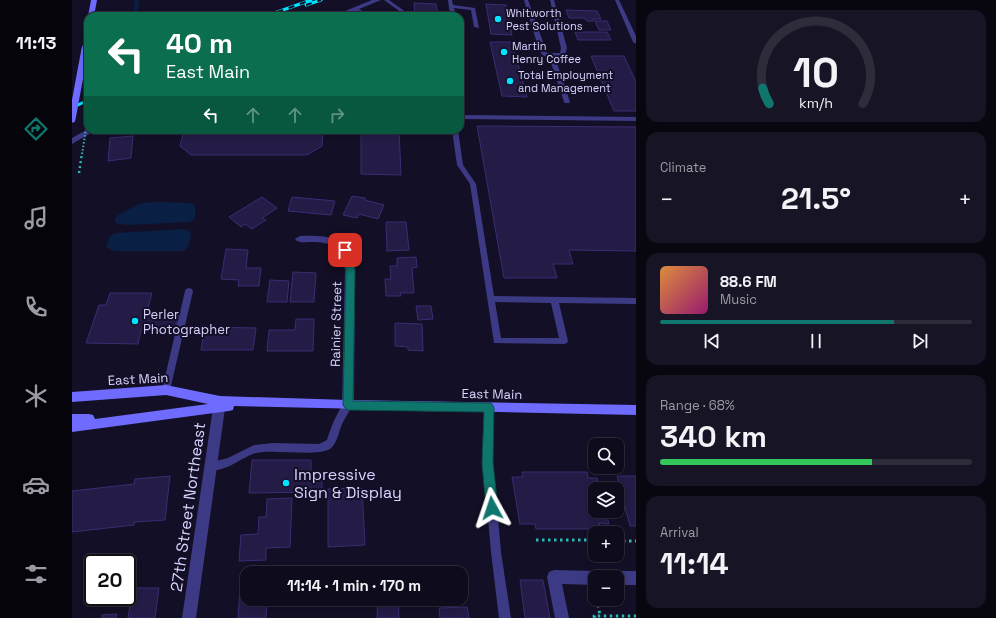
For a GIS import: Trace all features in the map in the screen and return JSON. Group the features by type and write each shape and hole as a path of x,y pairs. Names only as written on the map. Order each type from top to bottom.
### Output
{"main road":[{"path":"92,12 94,0"},
{"path":"72,118 84,54"},
{"name":"East Main","path":"72,397 166,390 220,404"},
{"name":"East Main","path":"72,426 135,419 220,404 636,410"},
{"name":"East Main","path":"72,419 135,419"}],"street":[{"path":"346,12 378,0"},
{"path":"72,140 84,134"},
{"name":"Rainier Street","path":"300,239 330,240 341,246 348,256 350,270 348,405"},
{"name":"27th Street Northeast","path":"189,618 220,404"},
{"path":"562,618 554,577 588,578"},
{"path":"624,578 636,578"}],"lane":[{"path":"386,0 403,12"},
{"path":"450,0 452,12"},
{"path":"526,0 542,50 545,54 552,56 563,54 564,48 552,0"},
{"path":"617,0 636,42"},
{"path":"451,6 472,9 476,28"},
{"path":"354,9 360,12"},
{"path":"552,56 567,102"},
{"path":"464,117 636,119"},
{"path":"456,134 460,165 473,184 497,341 564,341 554,300"},
{"path":"166,390 189,290"},
{"path":"490,299 636,301"},
{"path":"211,466 229,462 254,449 273,446 320,448 326,446 330,443 339,421 348,405"},
{"path":"489,408 488,463 496,552 505,618"}],"path":[{"path":"79,174 85,134"},
{"path":"536,540 588,540"},
{"path":"624,541 636,541"},
{"path":"598,606 600,616"},
{"path":"595,618 594,616 636,616"}],"water":[{"path":"143,203 190,203 194,205 195,218 189,222 126,225 115,223 118,215"},
{"path":"183,229 189,230 191,233 189,245 184,251 113,251 106,247 110,236 116,233"}],"building":[{"path":"414,3 436,4 437,12 415,12"},
{"path":"486,4 506,5 512,35 491,34"},
{"path":"566,10 597,11 601,19 587,21 583,18 569,18"},
{"path":"595,21 607,21 611,30 599,30"},
{"path":"575,32 607,32 611,40 578,40"},
{"path":"490,42 512,42 527,97 502,96"},
{"path":"591,56 624,56 636,82 636,111 614,111"},
{"path":"477,126 636,127 636,251 569,250 573,264 553,264 557,278 504,278"},
{"path":"183,134 323,134 322,146 307,155 191,155 180,146"},
{"path":"361,134 399,134 401,175 361,174"},
{"path":"133,136 131,158 108,161 110,138"},
{"path":"352,196 365,198 365,200 384,205 378,219 359,214 357,218 343,215"},
{"path":"262,197 277,208 262,218 266,220 252,229 245,224 241,227 229,217"},
{"path":"292,197 335,201 331,215 288,211"},
{"path":"386,222 406,222 409,250 387,251"},
{"path":"226,249 248,250 246,268 261,268 259,286 238,286 239,280 221,279"},
{"path":"416,257 417,267 412,268 414,293 400,293 401,296 386,296 385,279 391,279 390,266 397,266 397,258"},
{"path":"293,272 316,273 314,302 290,302"},
{"path":"270,280 289,281 287,302 267,302"},
{"name":"Perler Photographer","path":"110,293 152,293 147,312 179,313 175,330 141,330 138,344 86,343 99,305 106,305"},
{"path":"416,306 431,306 433,319 418,320"},
{"path":"296,319 314,319 313,351 267,351 269,330 295,330"},
{"path":"395,323 422,324 423,351 408,350 408,347 395,346"},
{"path":"205,327 256,328 253,350 201,350"},
{"name":"Impressive Sign & Display","path":"252,460 311,460 311,474 322,474 322,492 249,493"},
{"path":"522,472 587,472 588,478 597,478 598,482 588,482 588,518 607,518 609,524 599,523 600,526 588,526 588,529 536,529 535,524 520,524 512,477 523,477"},
{"path":"170,476 165,520 134,522 134,525 72,532 72,491 134,484 135,479"},
{"path":"617,476 636,476 636,526 630,526 624,503 624,482 619,482"},
{"path":"362,488 365,545 328,547 328,489"},
{"path":"292,498 290,547 266,548 266,560 239,561 241,535 258,534 259,517 266,517 267,499"},
{"path":"520,580 543,580 550,618 525,618"},
{"path":"136,588 159,588 155,618 128,618 130,606 136,606"},
{"path":"240,588 240,606 267,606 266,618 238,618"},
{"path":"378,606 398,606 399,618 377,618"},
{"path":"467,607 469,618 440,618 439,608"},
{"path":"117,614 116,618 102,618 102,615"}],"waterway":[{"path":"136,12 137,0"}],"railway":[{"path":"277,12 311,0"},
{"path":"306,5 321,0"},
{"path":"72,108 84,102"}],"place":[{"name":"Whitworth Pest Solutions","path":"498,19"},
{"name":"Martin Henry Coffee","path":"504,52"},
{"name":"Total Employment and Management","path":"510,81"},
{"name":"Perler Photographer","path":"135,321"},
{"name":"Impressive Sign & Display","path":"286,483"}],"route":[{"path":"345,250 348,256 350,270 348,405 489,408 488,463 492,508"}]}
